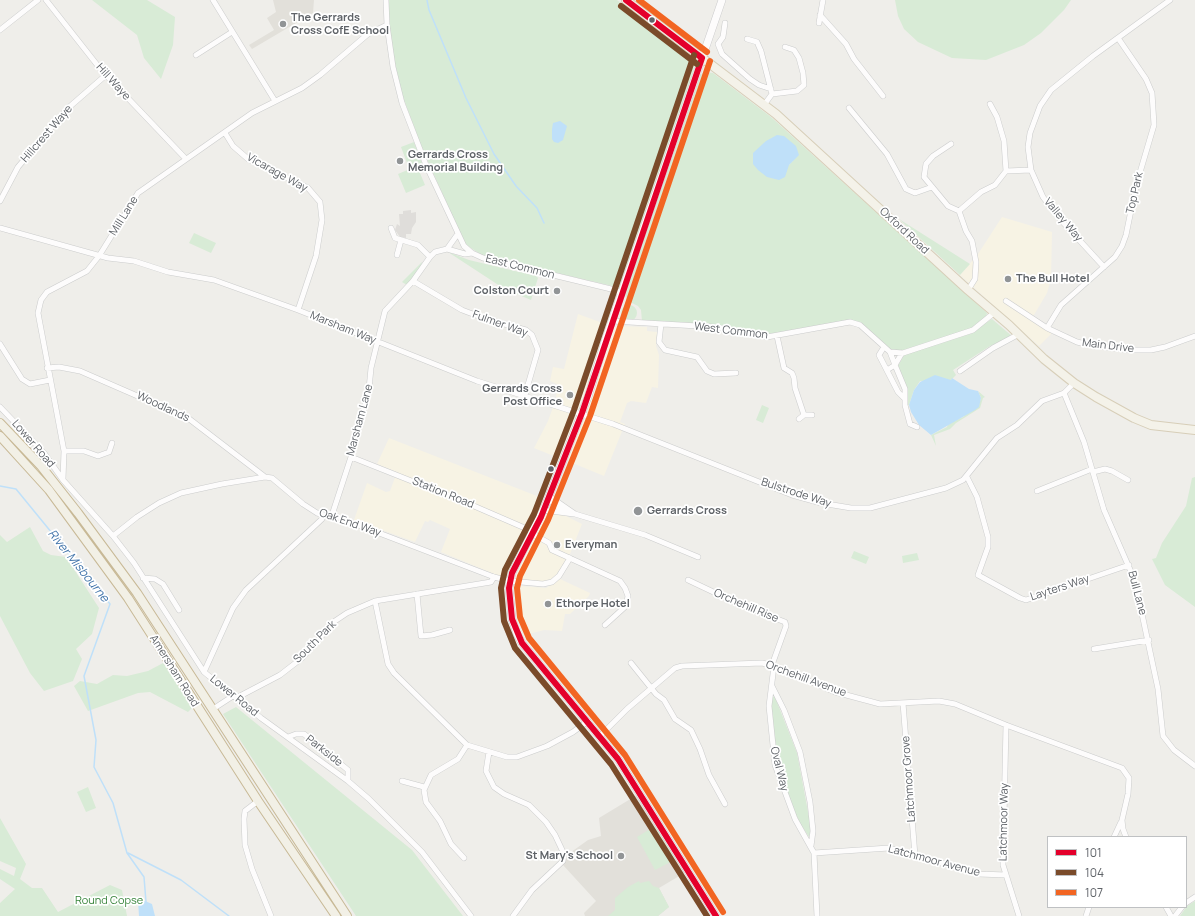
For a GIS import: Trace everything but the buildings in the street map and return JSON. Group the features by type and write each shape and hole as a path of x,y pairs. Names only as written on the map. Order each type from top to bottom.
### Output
{"highway":[{"path":"0,423 40,466 78,513 137,593 347,916"},
{"name":"Amersham Road","path":"0,436 49,490 128,598 258,801 336,916"}],"main road":[{"name":"Oxford Road","path":"626,0 764,105 968,290 996,312 1044,359 1074,383 1105,403 1151,425 1195,430"},
{"path":"716,916 618,759 522,643 517,634 510,604 510,581 512,573 549,498 582,413 722,0"}],"street":[{"path":"0,30 38,0"},
{"name":"Hill Waye","path":"46,0 106,75 186,159"},
{"path":"213,0 275,101"},
{"name":"East Common","path":"386,0 387,25 393,67 402,103 426,165 457,235 464,246 472,253 483,258 612,289 622,293"},
{"path":"819,24 823,0"},
{"name":"Valley Way","path":"1104,267 1050,208 1043,197 1031,170 1028,147 1030,133 1040,106 1051,90 1170,0"},
{"path":"820,15 846,44 854,58 883,96"},
{"path":"725,24 723,37 718,44 722,54 750,80 772,91 797,91 804,85 803,73 799,58 794,50 785,47"},
{"name":"Mill Lane","path":"63,480 64,451 47,368 38,313 41,300 47,292 87,270 99,256 138,193 252,113 302,88 320,75 368,34 387,25"},
{"path":"196,55 232,32"},
{"name":"Top Park","path":"1047,328 1061,305 1115,257 1126,235 1136,186 1154,125 1152,94 1146,79 1118,38"},
{"path":"747,39 753,40 760,46 772,91 764,105"},
{"name":"Hillcrest Waye","path":"0,201 18,167 67,109 106,75"},
{"path":"959,210 982,192 995,185 1006,172 1004,141 997,118 990,104"},
{"path":"849,108 887,154 906,189 915,193 932,187"},
{"name":"Vicarage Way","path":"225,133 233,146 248,159 308,188 320,202 322,220 316,256 298,310"},
{"path":"950,144 933,156 926,164 924,178 948,206 959,210"},
{"path":"1006,172 1031,170"},
{"path":"959,210 966,231 972,242 976,262 975,279 968,290"},
{"name":"Marsham Way","path":"0,228 99,256 134,261 168,272 214,280 298,310 477,380 582,413"},
{"path":"391,228 396,238 418,245 430,257"},
{"name":"Marsham Lane","path":"332,515 360,426 369,389 371,368 385,311 413,281 430,257 435,252 447,249 457,235"},
{"path":"397,255 401,240"},
{"path":"447,249 465,254 472,253"},
{"name":"Fulmer Way","path":"413,281 462,310 486,319 526,330 532,335 538,350 526,395"},
{"name":"Main Drive","path":"1006,301 1047,328 1077,342 1129,350 1165,347 1195,336"},
{"path":"917,427 910,424 904,398 905,389 890,352 902,353 972,330 996,312"},
{"name":"West Common","path":"612,321 715,327 767,337 850,322 860,325 890,352"},
{"path":"661,324 660,342 664,350 697,357 707,371 714,374 736,373"},
{"path":"960,371 993,348 1019,334"},
{"path":"777,336 784,368 792,373 795,388 804,415"},
{"path":"0,344 22,379 30,384 50,380"},
{"path":"884,347 879,355 898,392 904,398"},
{"path":"887,370 895,365 902,353"},
{"name":"Woodlands","path":"47,368 59,367 80,370 188,418 265,477"},
{"path":"893,381 900,377"},
{"name":"Bulstrode Way","path":"582,413 792,494 821,503 851,508 870,508 946,488 967,477 997,438 1017,425 1042,401 1064,393 1074,383"},
{"name":"Bull Lane","path":"1064,393 1093,471 1104,510 1135,581 1149,640 1160,697 1161,726 1165,740 1195,766"},
{"name":"Lower Road","path":"0,407 44,453 63,480 113,536 143,578 204,672 233,696 348,781 403,831 422,852 471,916"},
{"path":"799,420 804,415 812,415"},
{"path":"64,451 84,451 98,456 109,452 112,443"},
{"name":"Station Road","path":"351,457 533,533 549,543 552,550 620,581 628,596 626,606 605,625"},
{"path":"1037,491 1093,471 1105,469 1112,471 1128,480"},
{"path":"113,536 154,506 181,493 265,477"},
{"name":"Oak End Way","path":"265,477 272,478 303,504 324,515 332,515 494,577 510,581 543,584 552,582 559,576 570,558"},
{"name":"Layters Way","path":"967,477 978,497 988,537 988,547 978,574 1020,598 1026,600 1129,565"},
{"path":"549,498 560,509 645,535 698,557"},
{"path":"543,510 574,514"},
{"path":"204,672 233,608 246,590 322,519 324,515"},
{"name":"South Park","path":"213,709 233,696 240,696 280,675 302,658 335,621 347,613 375,601 491,582 494,577"},
{"path":"143,578 156,579 163,584 179,610"},
{"name":"Orchehill Rise","path":"688,580 743,606 784,622 786,626 773,666"},
{"path":"417,594 421,636 432,635 450,630"},
{"path":"375,601 388,664 394,673 467,745 507,757 517,757 528,754 573,732 588,721"},
{"path":"1094,649 1149,640"},
{"path":"631,663 651,688 664,700 675,719 691,730 700,748 709,775 725,804"},
{"name":"Orchehill Avenue","path":"600,736 622,713 676,668 682,666 762,663 773,666 835,692 880,704 938,701 955,704 1006,726 1122,768 1129,778 1128,794 1122,820 1126,836"},
{"name":"Oval Way","path":"773,666 769,706 775,765 795,818 814,853 817,916"},
{"name":"Oval Way","path":"772,686 784,710 800,752 810,802 813,831 811,846"},
{"name":"Latchmoor Grove","path":"903,703 915,856"},
{"name":"Latchmoor Way","path":"1006,726 1003,850 1006,875 1019,916"},
{"name":"Parkside","path":"288,737 296,734 304,734 348,770 348,781"},
{"path":"464,858 451,844 440,821 426,802 424,798 424,787 434,771 458,759 467,745"},
{"path":"489,752 486,771 494,787 504,794 529,805 546,822 555,835 564,854 563,861 532,890 513,916"},
{"path":"402,781 424,787"},
{"path":"258,801 245,811 245,844 252,869 271,916"},
{"path":"1114,836 1122,820"},
{"name":"Latchmoor Avenue","path":"814,853 881,847 979,874 1006,875"},
{"path":"1175,916 1181,908"}],"shaded area":[{"name":"The Gerrards Cross CofE School","path":"273,0 314,0 313,13 252,49 249,45 274,30 267,18 276,12"},
{"path":"411,210 411,213 416,212 416,222 412,228 411,234 406,234 406,238 400,237 395,230 397,224 400,226 399,214 403,214 403,211"},
{"path":"1002,217 1052,232 1051,279 1047,293 1031,320 1052,333 1039,346 960,275 978,254"},
{"path":"578,314 608,325 609,330 618,326 647,327 647,331 657,332 656,346 659,355 658,388 652,387 646,403 631,401 627,403 620,422 625,424 604,476 570,462 567,456 561,459 534,448 548,421 556,399 557,384 550,381 553,367 564,369"},
{"path":"389,438 542,498 544,501 511,568 504,578 441,552 450,529 430,520 428,522 425,521 415,542 354,520 367,483 386,492 390,491 397,472 377,464"},
{"path":"555,513 566,516 582,524 570,554 555,577 545,582 515,580 514,577 546,514"},
{"path":"560,579 590,593 589,596 570,614 565,614 562,631 544,630 525,635 517,615 515,591 521,586 546,588"},
{"name":"St Mary's School","path":"637,795 652,819 651,821 655,824 686,872 659,888 669,907 658,916 585,916 584,913 596,901 563,865 566,861 567,855 588,840 601,836 599,818"}],"green space":[{"path":"92,0 147,0 175,17 173,45 161,79 144,58 137,35"},
{"path":"389,0 617,0 693,59 694,67 691,82 621,288 483,256 465,244 421,146 401,92 389,25"},
{"path":"895,0 1071,0 1064,10 1041,33 1024,45 986,60 952,58 918,42 904,29 898,16"},
{"path":"704,72 713,73 771,117 987,313 986,317 972,329 904,351 891,350 857,322 769,335 692,323 642,321 641,310 638,306 628,301 625,295 700,75","holes":["753,153 798,155 789,165"]},
{"path":"414,142 422,163 409,168 401,147"},
{"path":"417,166 425,185 406,193 398,174"},
{"path":"899,219 970,264 960,275"},
{"path":"194,233 216,243 211,253 189,243"},
{"path":"448,252 469,260 536,276 538,278 531,300 503,288"},
{"path":"422,262 421,267 407,285 402,282"},
{"path":"629,305 636,310 637,313 632,320 629,321 622,316 621,313 626,306"},
{"path":"992,319 1013,337 990,346 953,370 956,375 951,380 920,381 914,390 909,405 907,405 898,366 904,355 971,332"},
{"path":"978,391 985,397 983,398 980,408 956,423 950,429 934,435 936,446 931,435 947,427 948,424 963,417 980,401 981,398"},
{"path":"762,405 769,408 763,423 756,420"},
{"path":"1195,477 1195,607 1165,585 1152,559 1156,558 1162,543 1186,506 1192,478"},
{"path":"30,527 43,551 51,555 66,557 99,608 92,634 76,649 82,659 73,681 44,691 30,673 0,616 0,535 7,542"},
{"path":"854,551 869,557 866,564 851,558"},
{"path":"917,553 919,560 903,563 902,556"},
{"path":"165,662 192,708 188,712 150,692 138,693 88,711 74,686 80,681 97,684 113,675 127,676 148,671"},
{"path":"772,696 775,697 797,753 811,829 809,837 798,820 781,775 771,717"},
{"path":"236,707 412,850 463,916 356,916 223,714"},
{"path":"88,787 96,808 86,812 77,792"},
{"name":"Round Copse","path":"0,818 26,864 20,879 32,888 42,888 58,912 110,885 122,890 127,916 0,916 0,903 15,889 0,879 0,869 14,876 16,868 0,861"},
{"path":"655,826 676,859 655,870 637,837"},
{"path":"639,881 640,883 649,881 653,886 659,888 669,907 658,916 608,916 615,910 615,898 628,887"},
{"path":"1195,901 1195,916 1180,916 1187,906"}],"water":[{"path":"560,121 567,126 563,140 558,143 554,142 552,139 552,129 553,123"},
{"path":"777,135 784,136 796,146 799,155 789,165 785,177 779,180 767,177 753,164 753,153 766,141"},
{"path":"935,375 951,380 952,378 969,389 978,391 981,398 979,407 975,410 931,435 919,425 911,412 909,405 914,390 920,382"},
{"path":"138,901 145,901 152,904 155,916 139,916"}],"waterway":[{"path":"427,0 429,10"},
{"path":"429,10 466,98 494,154 516,186 537,208 544,223"},
{"path":"641,21 679,49"},
{"name":"River Misbourne","path":"0,486 16,489 110,604 84,676 96,740 94,767 113,803 127,853 144,877 146,902"},
{"path":"128,853 181,880 229,916"}],"transit line":[{"name":"101","path":"626,0 702,58"},
{"name":"107","path":"639,0 707,52"},
{"name":"104","path":"621,6 697,64"},
{"name":"104","path":"694,55 574,410 534,514 505,570 501,588 504,621 515,648 611,764 707,916"},
{"name":"101","path":"702,58 582,413 541,517 512,573 509,588 512,619 522,643 618,759 716,916"},
{"name":"107","path":"710,61 590,416 548,520 520,576 517,588 520,617 529,638 625,755 723,912"}],"place":[{"name":"The Gerrards Cross CofE School","path":"283,24"},
{"name":"Gerrards Cross Memorial Building","path":"400,161"},
{"name":"The Bull Hotel","path":"1008,279"},
{"name":"Colston Court","path":"557,291"},
{"name":"Gerrards Cross Post Office","path":"570,395"},
{"name":"Gerrards Cross","path":"638,511"},
{"name":"Everyman","path":"557,545"},
{"name":"Ethorpe Hotel","path":"548,604"},
{"name":"St Mary's School","path":"621,856"}]}
